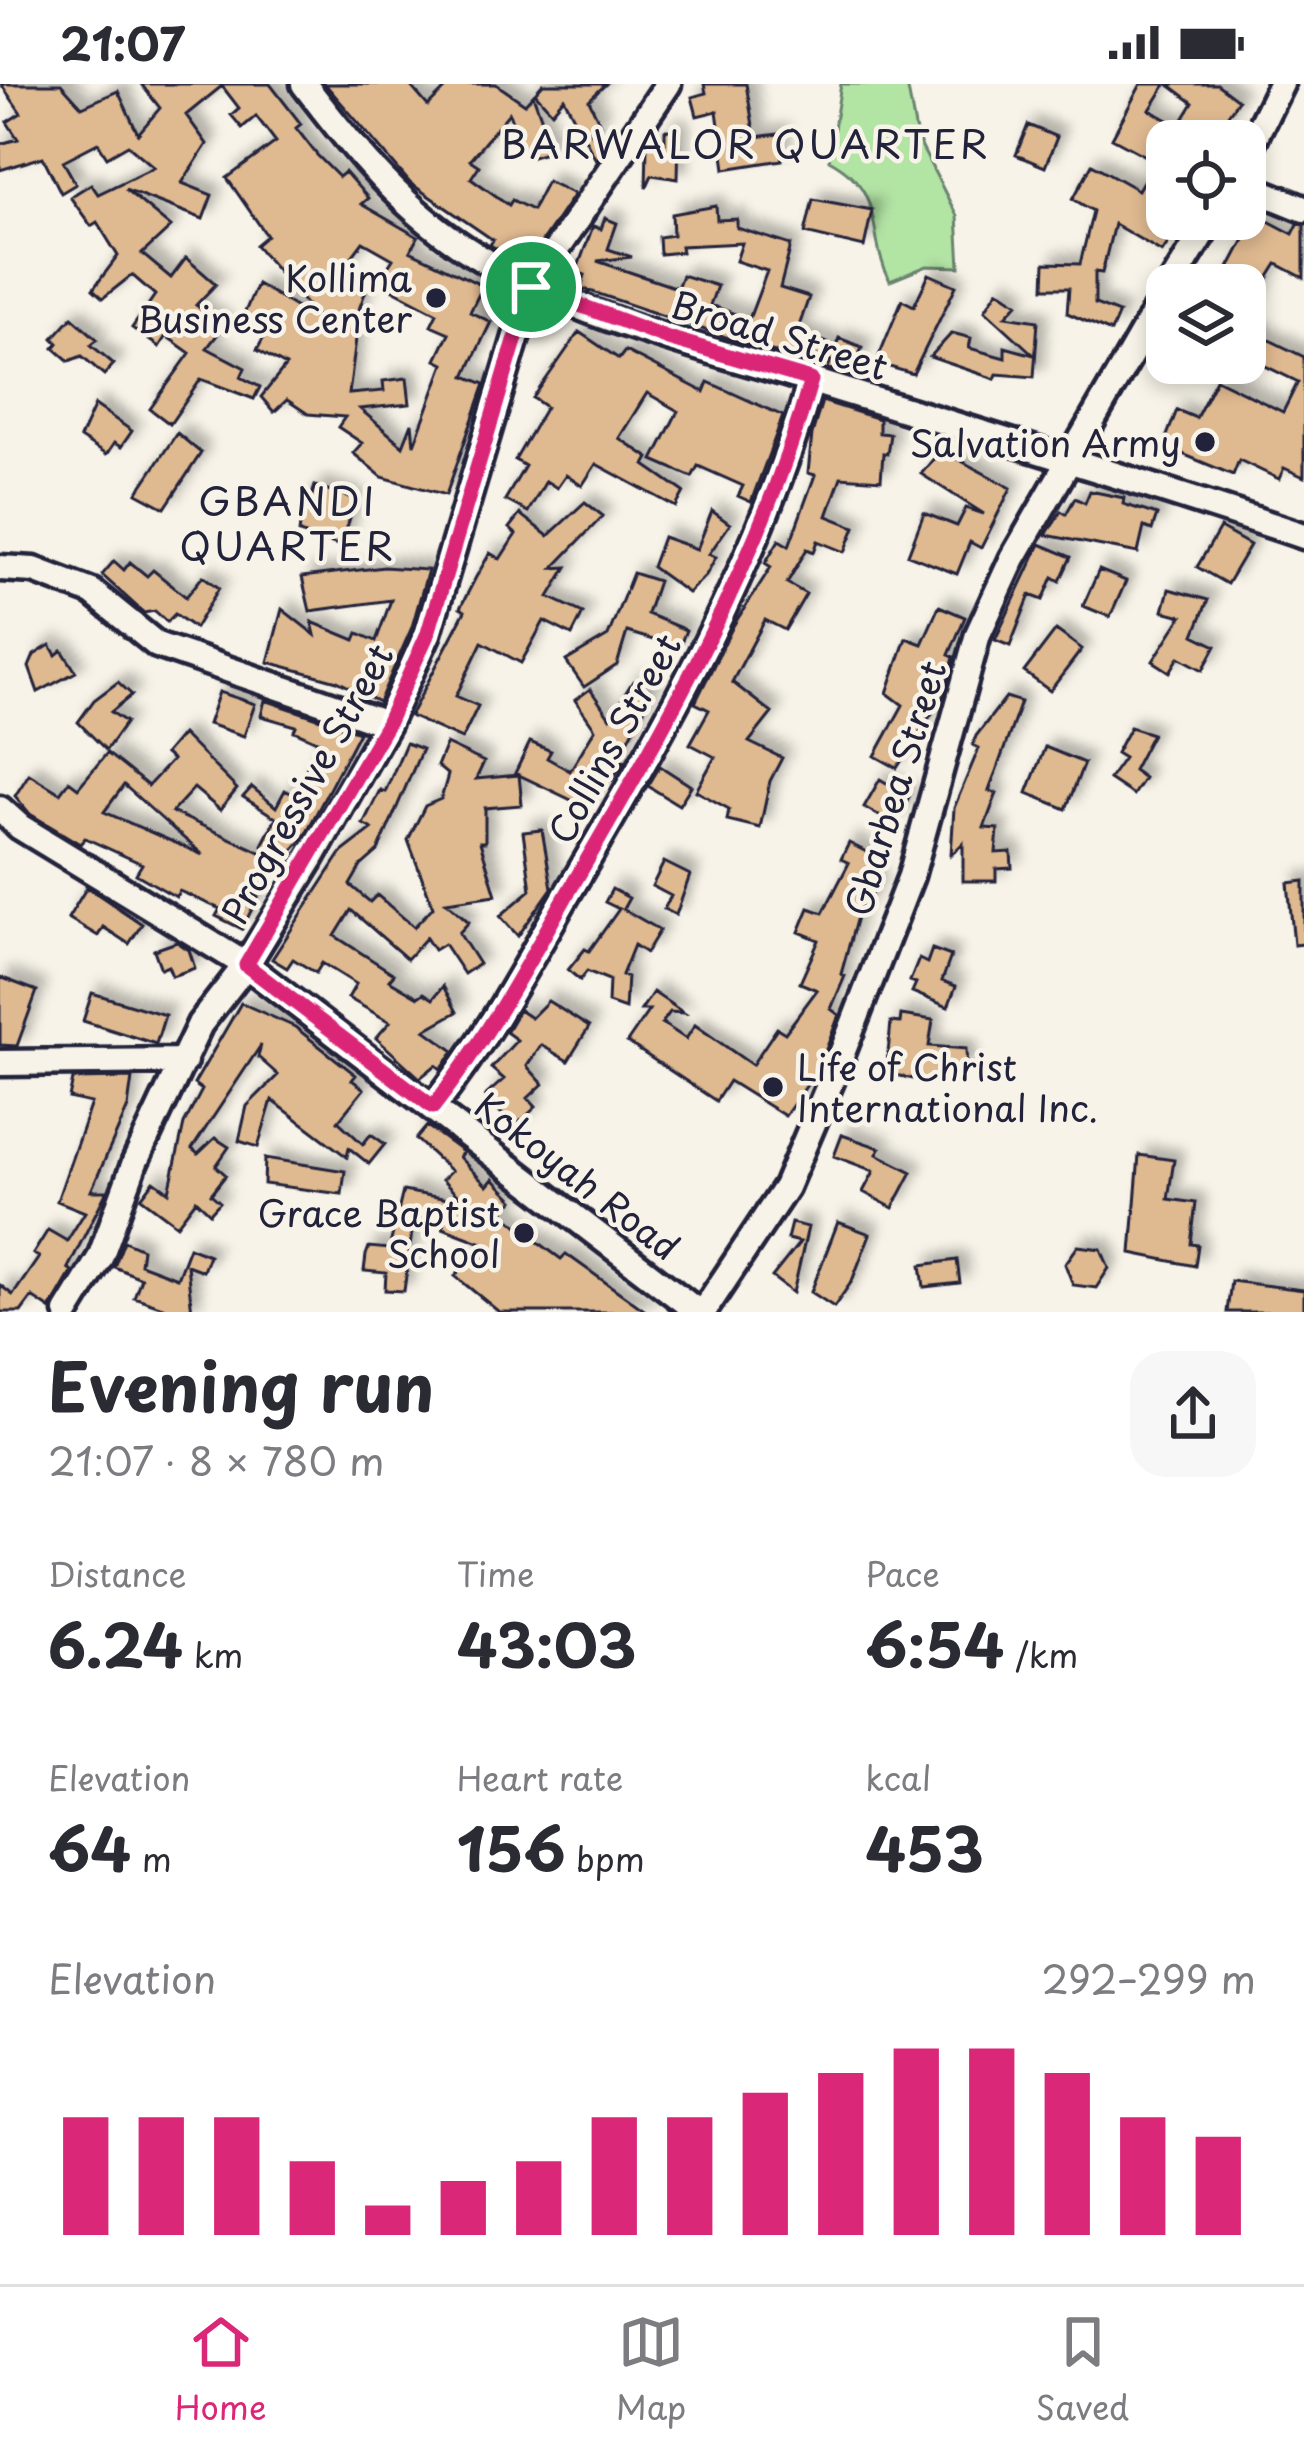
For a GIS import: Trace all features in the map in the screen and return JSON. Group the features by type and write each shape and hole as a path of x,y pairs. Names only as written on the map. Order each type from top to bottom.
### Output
{"street":[{"name":"Broad Street","path":"304,84 367,166 402,201 476,256 531,287 668,338 1073,458 1304,536"},
{"name":"Progressive Street","path":"67,1312 100,1258 135,1162 200,1024 246,965 387,724 428,633 460,538 504,368 531,287 668,84"},
{"path":"1263,120 1281,84"},
{"path":"1266,194 1304,209"},
{"name":"Gbarbea Street","path":"700,1312 786,1187 911,876 978,634 1013,558 1146,329"},
{"name":"Collins Street","path":"433,1107 517,987 686,686 756,544 811,380"},
{"path":"0,568 34,570 92,592 157,645 387,724"},
{"name":"Kokoyah Road","path":"0,809 20,827 246,965 700,1312"},
{"path":"0,1063 184,1060"}],"green space":[{"path":"841,84 907,84 917,138 957,216 960,267 927,266 890,281 868,200 848,172 829,160"}],"building":[{"path":"1,84 61,84 82,107 118,91 138,134 160,108 141,84 270,84 301,124 296,128 317,155 339,177 345,172 368,198 361,204 418,237 410,251 483,286 470,312 491,322 465,376 485,384 446,495 382,477 353,453 362,443 338,427 345,417 308,414 287,400 274,412 261,397 286,366 257,350 268,330 242,319 257,284 321,322 256,245 267,236 227,178 276,142 256,116 242,128 231,115 239,108 222,86 186,115 207,144 182,183 212,195 203,219 125,189 171,227 142,254 171,278 186,258 216,284 196,305 224,326 207,348 245,368 241,377 260,387 254,399 201,379 170,424 150,409 190,353 166,336 159,347 132,328 155,295 132,275 103,298 93,289 118,256 97,222 91,226 70,197 91,184 98,194 154,167 128,145 107,157 98,143 63,161 76,184 61,193 43,157 0,170 0,144 18,139 7,122 21,113","holes":["363,242 393,259 386,270 400,278 393,290 437,313 431,325 449,333 436,360 444,364 414,445 412,423 403,446 360,409 410,404 407,378 383,381 384,391 349,394 357,331 351,331 365,293 333,282"]},
{"path":"325,84 409,84 428,106 450,84 496,84 525,104 533,95 553,150 526,158 509,113 470,160 479,166 471,178 509,205 512,200 532,210 547,181 574,194 526,265 490,245 493,240 410,183"},
{"path":"543,84 606,84 589,100 600,124 588,130 605,148 596,160 564,98 552,112 535,93"},
{"path":"704,84 746,84 755,137 779,134 782,160 725,169 717,111 697,116 692,97 706,93"},
{"path":"1141,84 1166,84 1150,110 1168,120 1146,120 1146,156 1112,138"},
{"path":"1168,84 1217,84 1238,100 1224,120 1183,120 1193,103"},
{"path":"1028,125 1057,137 1045,167 1016,155"},
{"path":"665,130 679,131 678,179 652,175 646,188 647,144 665,142"},
{"path":"1092,164 1138,190 1146,176 1146,240 1170,240 1162,252 1114,224 1102,273 1095,272 1095,304 1119,313 1111,332 1067,313 1069,288 1044,288 1045,263 1080,264 1093,211 1073,199"},
{"path":"813,199 872,210 864,247 805,233"},
{"path":"716,206 717,220 737,219 737,228 791,245 780,288 809,297 797,332 836,346 839,338 862,347 852,376 828,368 831,361 796,349 793,356 758,348 581,288 585,275 576,272 593,226 601,229 605,218 617,223 608,249 632,257 597,261 677,288 682,275 717,286 710,305 749,319 767,271 736,261 742,243 681,246 682,252 660,254 659,237 673,235 672,214"},
{"path":"1266,220 1293,234 1298,224 1304,225 1304,278 1277,264 1266,282 1266,264 1231,264 1244,240 1266,240"},
{"path":"929,274 956,286 913,374 876,363 902,300 914,306"},
{"path":"998,290 1018,303 1006,316 1038,321 1034,377 997,374 995,379 930,357 952,333 971,338 969,348 1005,358 1005,347 1034,355 985,310"},
{"path":"72,317 97,339 91,345 114,364 104,375 82,356 69,361 54,348 58,343 53,338"},
{"path":"579,332 619,359 625,351 704,392 708,382 783,416 751,502 738,496 743,486 698,466 692,477 653,460 678,411 647,393 619,438 649,458 645,465 684,492 676,507 596,464 582,486 566,475 557,488 546,481 528,512 505,500 525,466 515,460 546,407 533,398"},
{"path":"1266,338 1304,357 1304,477 1284,468 1279,479 1239,460 1233,475 1163,446 1177,410 1196,418 1213,384 1226,384 1283,412 1298,382 1266,366"},
{"path":"822,401 879,419 879,433 890,434 881,480 841,477 827,516 855,527 845,552 818,541 814,552 807,549 787,583 806,594 785,630 765,620 732,682 772,713 749,742 782,758 770,781 760,828 727,820 729,809 696,791 715,757 690,744 709,710 695,703 733,626 771,567 765,563 779,540 789,546 815,475 808,473"},
{"path":"95,405 132,431 121,447 114,443 106,455 80,438"},
{"path":"177,433 201,453 165,508 137,493"},
{"path":"941,450 1011,488 981,548 970,542 957,574 908,555 924,513 957,526 966,508 984,514 921,474"},
{"path":"315,486 356,499 341,546 299,533 303,498 310,501"},
{"path":"1090,491 1124,498 1123,504 1157,515 1152,530 1144,527 1138,553 1046,535 1061,511 1066,514 1075,498 1085,503"},
{"path":"585,502 603,516 553,568 567,567 549,597 583,613 572,635 544,621 521,663 482,642 456,696 478,706 462,739 410,716 465,611 460,608 476,577 490,553 500,559 516,534 509,528 520,514 548,536"},
{"path":"712,511 730,524 709,554 716,557 706,575 688,593 652,567 663,537 697,549"},
{"path":"1220,528 1250,545 1227,584 1197,567"},
{"path":"1040,544 1071,557 1060,581 1053,577 1043,600 1030,595 1010,646 995,640"},
{"path":"114,561 124,570 130,562 147,576 153,570 186,597 203,576 219,588 195,628 175,614 167,622 155,611 144,613 102,575"},
{"path":"384,567 428,570 412,627 379,702 337,681 268,662 282,609 315,635 312,622 355,640 358,633 376,641 391,600 310,611 302,577"},
{"path":"1099,570 1126,581 1110,617 1083,606"},
{"path":"633,573 658,581 647,614 686,630 679,648 627,632 617,665 584,687 566,661 608,636"},
{"path":"1169,589 1208,600 1194,635 1216,646 1203,670 1179,657 1170,672 1153,661 1182,616 1163,611"},
{"path":"939,606 965,617 949,655 954,657 945,693 897,768 875,756 903,705 887,693 906,638 922,644"},
{"path":"1056,630 1082,649 1050,691 1024,672"},
{"path":"50,645 56,655 62,650 76,672 38,692 29,667 34,655"},
{"path":"633,681 653,692 619,758 624,761 612,780 606,776 588,808 515,773 530,742 551,751 547,758 570,771 595,729 575,700 590,689 610,718"},
{"path":"118,682 132,695 111,712 126,722 106,750 78,722 94,700"},
{"path":"219,692 255,704 244,736 208,724"},
{"path":"1006,697 1021,702 989,791 997,793 984,828 998,829 996,853 1011,852 1012,868 996,869 996,881 963,881 963,843 951,855 954,808 979,748 973,745 976,736"},
{"path":"265,700 359,732 303,839 282,862 262,845 276,818 243,797 252,787 276,807 285,790 296,796 317,741 294,731 296,726 261,716"},
{"path":"1130,727 1152,734 1133,770 1144,778 1133,795 1109,779 1124,758 1116,753"},
{"path":"182,734 237,789 220,810 194,788 172,812 269,856 250,893 258,897 242,929 216,916 220,909 179,891 176,897 136,874 142,864 85,838 80,844 30,814 15,796 29,774 60,793 69,781 78,788 107,753 148,786 172,760 165,754","holes":["124,785 203,855 104,812"]},
{"path":"406,743 422,749 378,851 350,885 370,902 377,895 414,927 433,907 408,840 425,806 441,799 448,775 437,766 446,744 484,762 476,779 519,775 522,805 485,808 485,842 480,842 496,895 446,902 469,922 459,933 479,964 464,974 444,944 434,950 426,938 407,959 351,910 335,936 394,974 389,980 418,997 424,993 433,999 443,986 457,1012 425,1030 454,1051 441,1069 436,1065 420,1078 376,1038 390,1022 348,998 356,984 322,963 316,973 293,959 287,968 272,959 342,852 372,829 363,824 380,790 385,792"},
{"path":"1045,747 1084,763 1066,809 1027,793"},
{"path":"660,766 691,786 679,805 648,786"},
{"path":"880,779 909,797 893,824 864,807"},
{"path":"542,830 552,888 518,936 500,916 531,890 523,832"},
{"path":"849,843 878,858 868,877 878,882 865,908 860,906 841,974 845,976 831,1009 839,1015 819,1068 785,1116 729,1081 716,1101 627,1042 649,1010 641,1010 653,992 684,1013 670,1012 662,1023 686,1039 695,1025 752,1065 777,1028 785,1033 817,990 800,983 819,940 799,932 809,908 823,913 849,863 841,859"},
{"path":"664,862 690,875 676,915 664,909 671,896 652,886"},
{"path":"1304,881 1304,944 1294,945 1288,883"},
{"path":"87,887 142,924 129,944 103,927 98,936 68,918"},
{"path":"612,889 629,898 623,909 660,930 646,953 634,945 622,975 627,977 625,1009 608,1003 609,980 587,971 580,980 568,970 585,949 589,951 619,909 605,902"},
{"path":"177,942 189,950 195,968 172,976 168,966 161,969 154,950"},
{"path":"932,949 951,956 942,981 956,986 948,1007 912,992 916,983 910,981 919,959 927,963"},
{"path":"0,977 37,991 17,1046 0,1045"},
{"path":"92,993 165,1015 156,1044 83,1021"},
{"path":"548,1001 589,1027 568,1061 541,1045 527,1066 543,1084 528,1098 536,1107 514,1127 485,1096 504,1079 491,1068 517,1040 506,1032 519,1010 531,1018"},
{"path":"241,1003 295,1027 356,1075 352,1080 364,1089 338,1121 363,1144 371,1134 385,1144 369,1164 349,1148 347,1157 272,1100 258,1147 239,1141 247,1106 278,1075 258,1057 261,1045 192,1149 198,1154 215,1138 229,1147 216,1166 226,1175 211,1194 220,1202 210,1213 196,1200 177,1225 141,1198 154,1181 169,1192 184,1124 202,1090 194,1084"},
{"path":"901,1015 933,1020 929,1046 966,1049 967,1070 939,1071 940,1079 922,1081 886,1073 891,1022 900,1023"},
{"path":"132,1078 128,1107 91,1191 107,1191 68,1268 72,1271 50,1309 32,1297 21,1312 0,1312 0,1285 13,1295 39,1257 33,1254 48,1230 67,1241 85,1212 57,1201 91,1103 69,1098 73,1079"},
{"path":"427,1126 463,1152 459,1157 487,1186 493,1179 514,1200 502,1212 526,1233 561,1259 566,1254 647,1312 499,1312 455,1276 482,1243 443,1228 444,1224 414,1217 404,1291 385,1290 386,1273 364,1271 366,1255 369,1247 389,1249 403,1191 464,1202 442,1180 451,1171 416,1139"},
{"path":"842,1135 880,1148 877,1154 912,1172 893,1208 863,1192 874,1171 834,1156"},
{"path":"1139,1155 1174,1160 1168,1199 1196,1203 1191,1244 1198,1245 1195,1266 1131,1253"},
{"path":"265,1158 345,1171 342,1194 264,1184"},
{"path":"838,1222 870,1234 852,1281 834,1307 811,1292"},
{"path":"791,1223 808,1227 793,1293 772,1277 800,1242 787,1239"},
{"path":"124,1241 142,1249 140,1264 177,1278 189,1247 209,1255 203,1271 187,1265 192,1312 164,1312 166,1308 134,1297 141,1278 114,1267"},
{"path":"1078,1246 1101,1249 1109,1268 1096,1288 1073,1285 1065,1264"},
{"path":"957,1260 960,1283 924,1287 921,1265"},
{"path":"1231,1281 1304,1290 1304,1312 1227,1312"}],"place":[{"name":"Kollima Business Center","path":"436,298"},
{"name":"Salvation Army","path":"1205,442"},
{"name":"Life of Christ International Inc.","path":"773,1087"},
{"name":"Grace Baptist School","path":"524,1233"}],"district":[{"name":"BARWALOR QUARTER","path":"746,142"},
{"name":"GBANDI QUARTER","path":"288,522"}],"route":[{"path":"531,287 668,338 811,380 788,460 756,544 686,686 517,987 480,1047 433,1107 246,965 387,724 428,633 531,287"}]}
